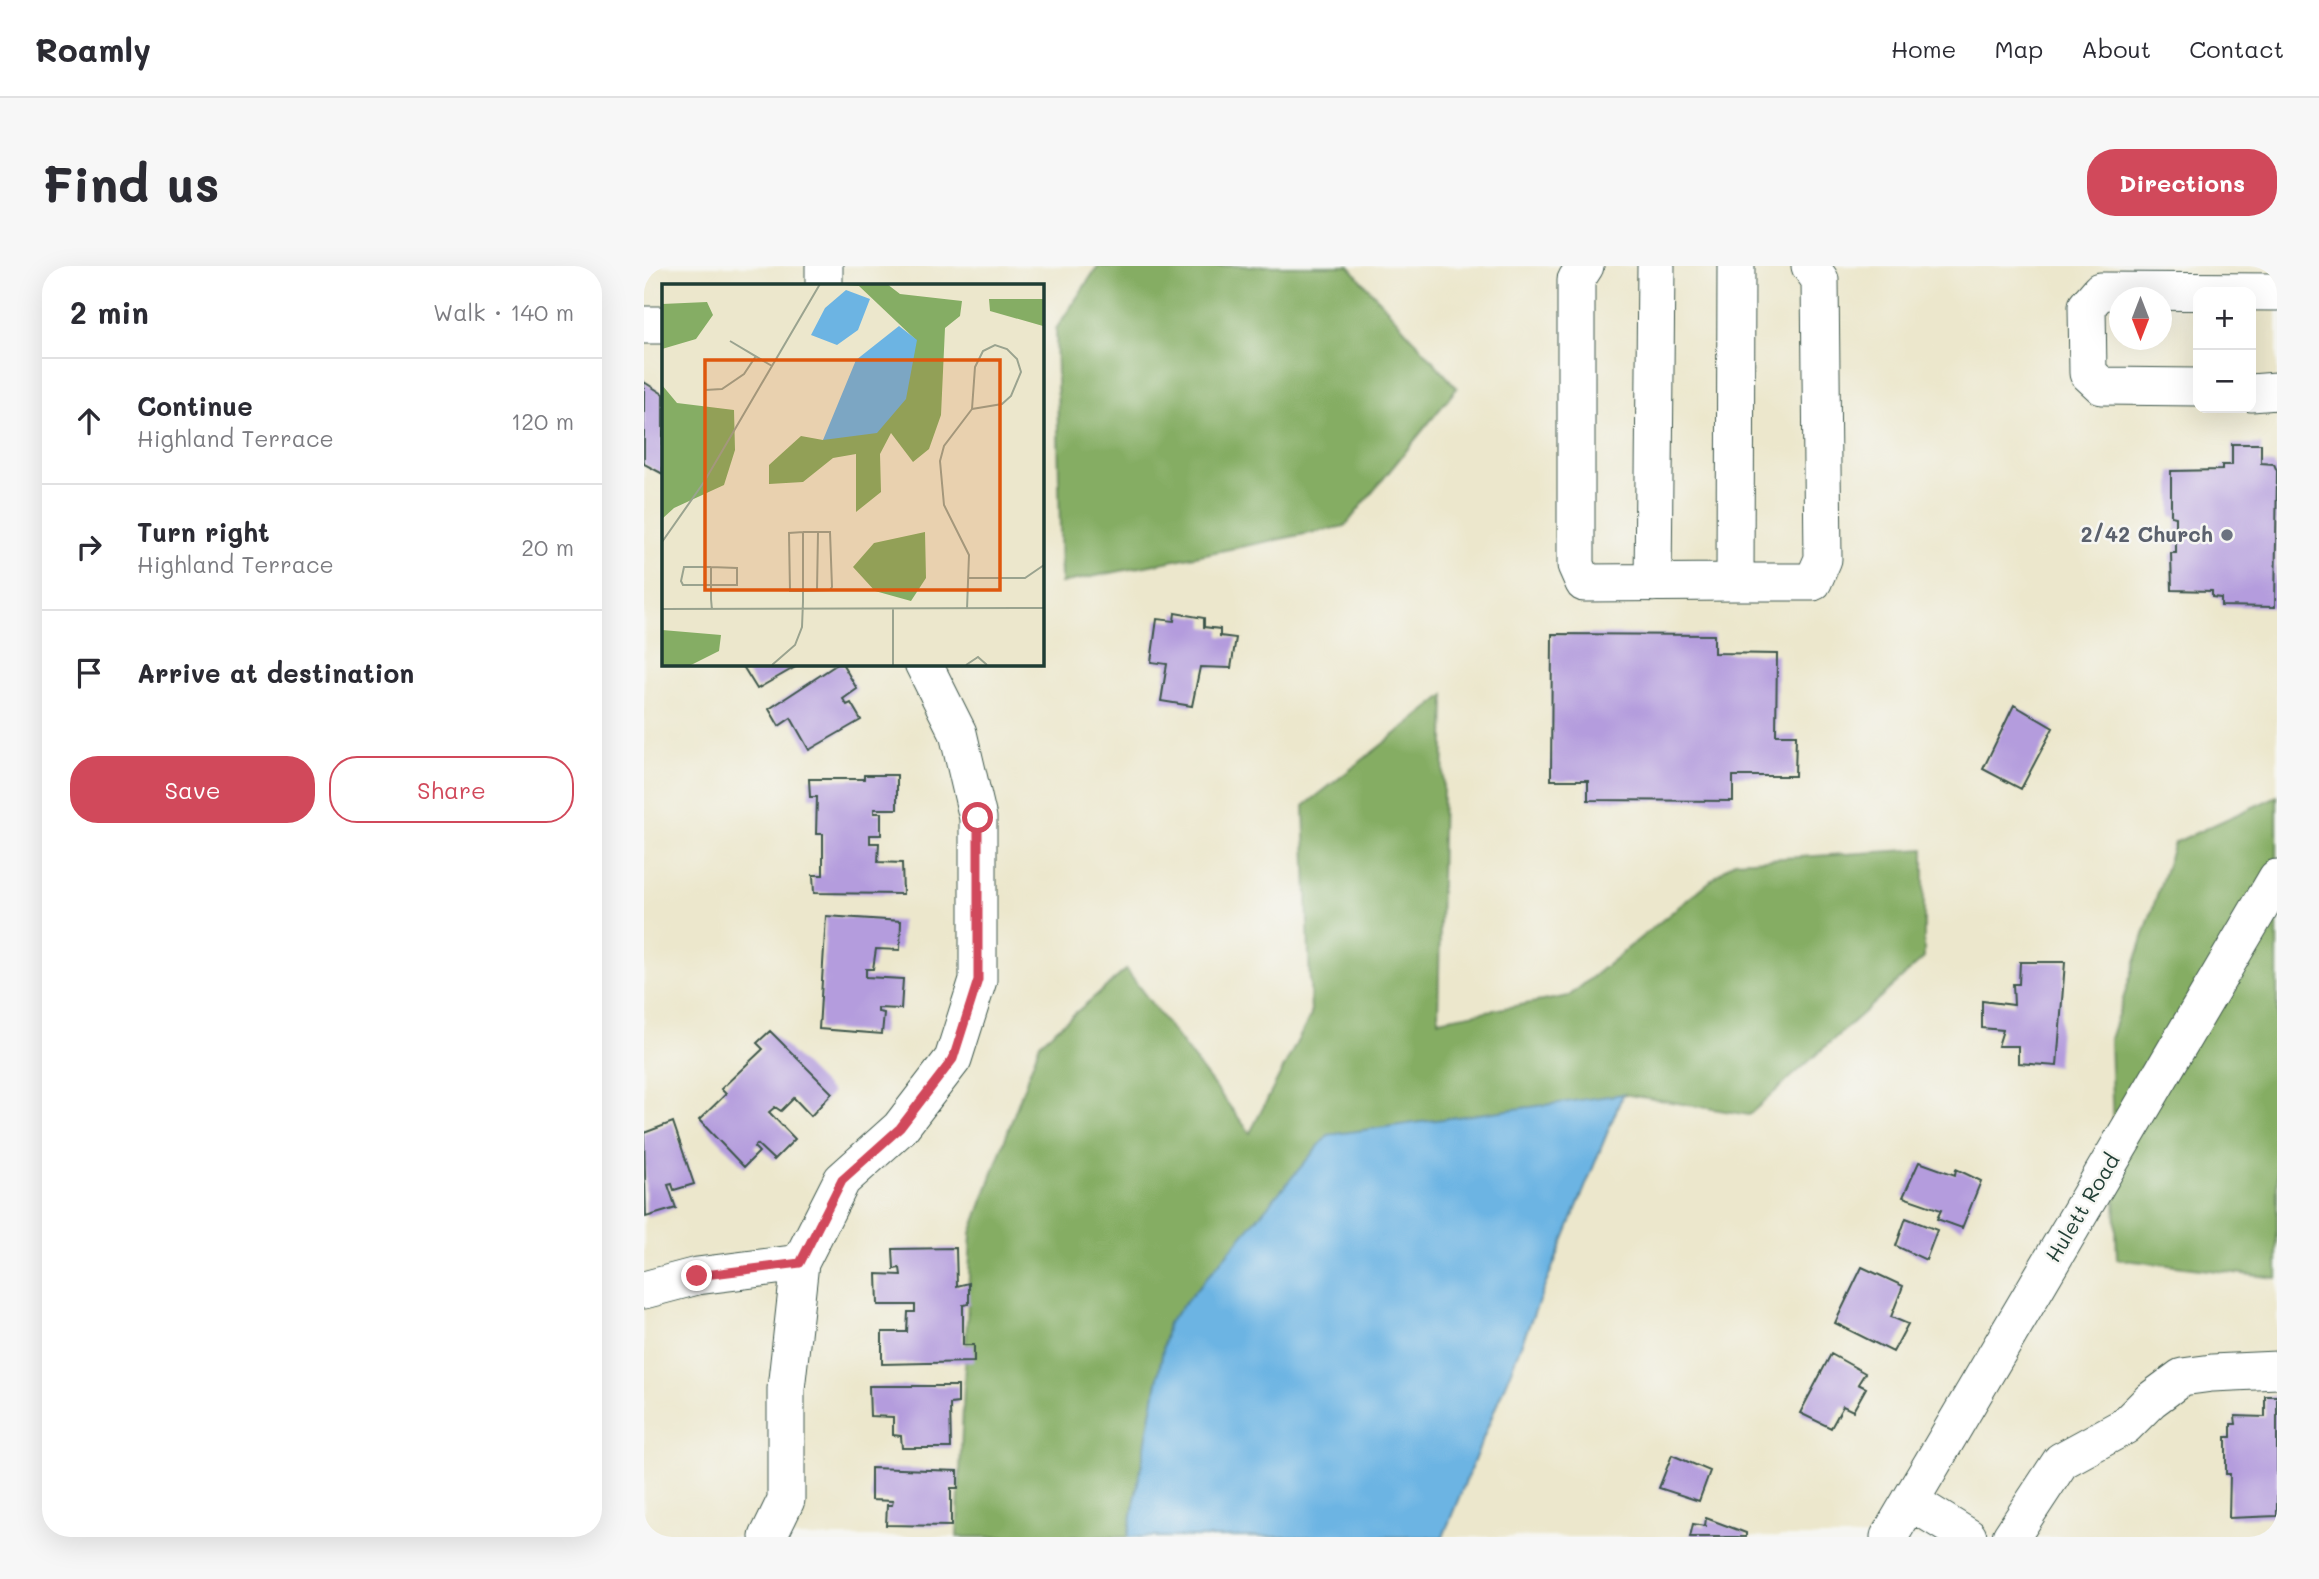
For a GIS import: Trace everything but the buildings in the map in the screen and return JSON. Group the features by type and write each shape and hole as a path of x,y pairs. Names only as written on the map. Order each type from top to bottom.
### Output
{"street":[{"path":"824,266 824,284"},
{"path":"1586,266 1576,280 1576,565 1584,583 1813,582 1823,559 1820,280 1811,266"},
{"path":"1653,583 1656,266"},
{"path":"1735,582 1736,266"},
{"path":"2244,266 2245,287"},
{"path":"2193,292 2100,291 2087,306 2088,373 2102,386 2193,387"},
{"path":"2256,292 2277,292"},
{"path":"644,325 662,325"},
{"path":"2256,393 2277,391"},
{"path":"768,1537 786,1500 786,1390 800,1263 842,1180 900,1128 953,1059 978,980 978,818 958,733 924,665"},
{"name":"Hulett Road","path":"1888,1537 2277,878"},
{"path":"644,1290 697,1276 800,1263"},
{"path":"2011,1537 2061,1461 2124,1426 2151,1400 2182,1377 2277,1370"},
{"path":"1910,1501 1968,1537"}],"green space":[{"path":"1098,266 1349,266 1457,388 1345,526 1061,583 1056,329"},
{"path":"1445,695 1438,1020 1569,996 1735,861 1924,849 1924,958 1749,1115 1623,1094 1168,1323 1128,1537 957,1537 971,1233 1040,1043 1126,970 1250,1133 1311,1015 1304,806"},
{"path":"2277,796 2277,1278 2117,1259 2110,1039 2174,843"}],"water":[{"path":"1623,1094 1443,1537 1128,1537 1168,1323 1328,1135"}],"place":[{"name":"2/42 Church","path":"2227,535"}],"route":[{"path":"697,1276 800,1263 842,1180 900,1128 953,1059 978,980 978,818"}]}
